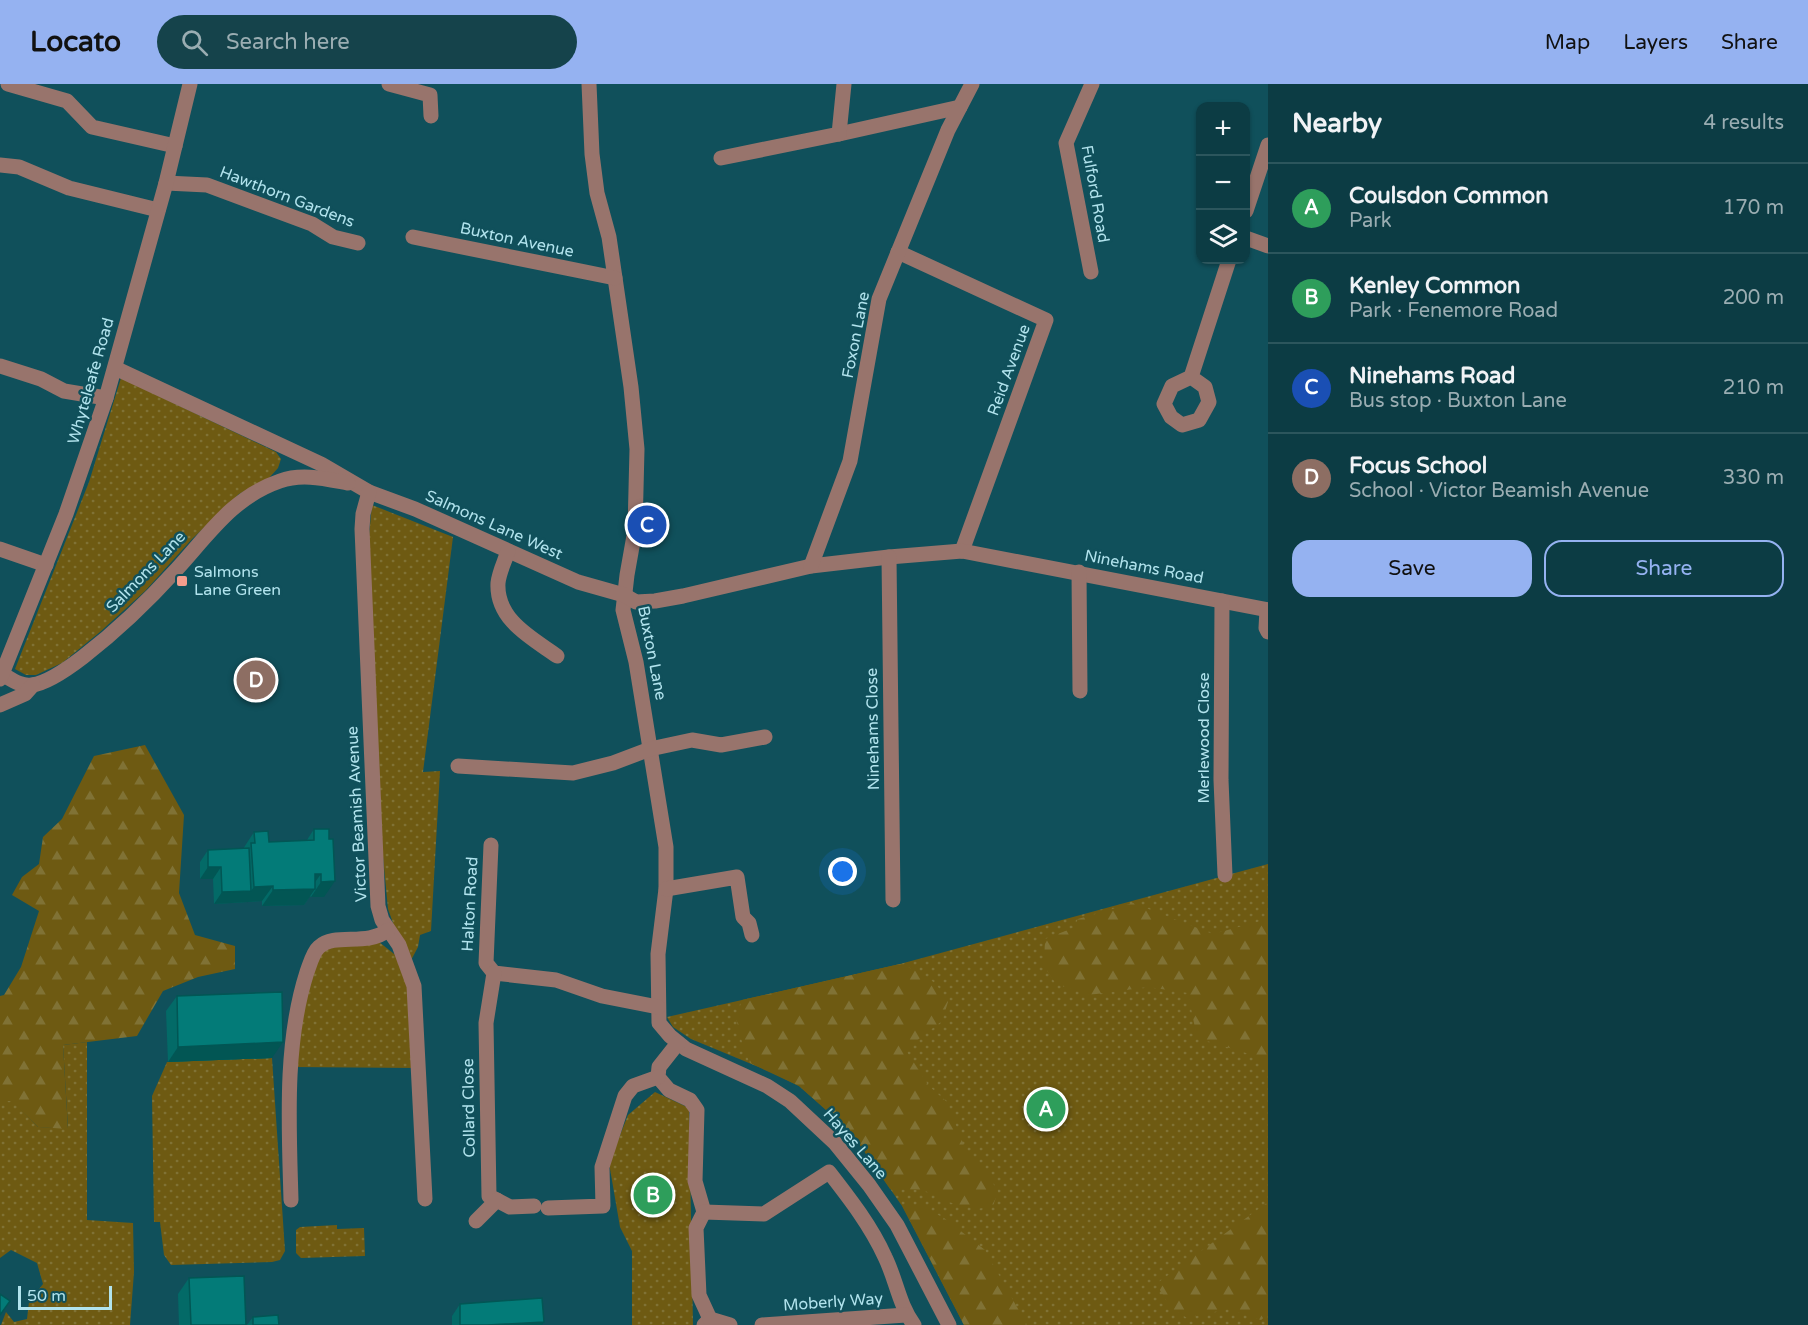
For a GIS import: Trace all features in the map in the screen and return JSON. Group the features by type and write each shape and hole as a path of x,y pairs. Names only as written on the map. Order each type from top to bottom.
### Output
{"street":[{"path":"8,84 67,101 92,127 175,146"},
{"name":"Whyteleafe Road","path":"1,677 84,466 106,398 166,183 190,84"},
{"path":"389,84 430,95 431,116"},
{"name":"Buxton Lane","path":"589,84 592,154 597,193 609,237 631,387 637,449 636,530 623,610 636,662 666,846 666,889 658,954 659,1023 678,1043"},
{"path":"839,134 844,84"},
{"name":"Foxon Lane","path":"812,566 850,462 879,299 948,130 972,84"},
{"name":"Fulford Road","path":"1086,86 1066,143 1090,272"},
{"path":"721,158 960,107"},
{"path":"1245,210 1268,146"},
{"path":"0,165 19,167 69,188 158,210"},
{"name":"Hawthorn Gardens","path":"166,183 207,185 312,224 333,237 358,243"},
{"name":"Buxton Avenue","path":"413,237 615,278"},
{"path":"1250,240 1268,246"},
{"name":"Reid Avenue","path":"898,252 1046,320 962,551"},
{"path":"1191,377 1228,264"},
{"path":"0,366 40,379 64,391 106,398"},
{"name":"Salmons Lane West","path":"115,368 340,474 351,483 369,492 415,509 578,582 624,595"},
{"path":"281,480 287,468 286,449"},
{"name":"Salmons Lane West","path":"281,480 299,477 351,483"},
{"name":"Salmons Lane","path":"0,705 25,694 33,685 66,670 97,646 136,612 220,519 255,492 281,480"},
{"name":"Victor Beamish Avenue","path":"369,492 363,514 362,529 378,906 381,920 399,945 414,986 425,1199"},
{"path":"0,549 46,565"},
{"path":"508,551 498,581 506,614 517,627 557,656"},
{"name":"Ninehams Road","path":"624,595 636,602 656,601 812,566 962,551 1268,610 1266,628 1268,632"},
{"name":"Ninehams Close","path":"889,557 893,900"},
{"path":"1079,572 1080,691"},
{"name":"Merlewood Close","path":"1222,601 1221,780 1225,875"},
{"path":"1,677 24,685 33,685"},
{"path":"458,766 573,773 613,764 650,748 693,740 721,745 765,737"},
{"name":"Halton Road","path":"491,845 486,963 494,973"},
{"path":"666,889 737,878 743,918 749,923 752,935"},
{"path":"291,1200 289,1138 295,1019 310,963 317,947 330,941 374,939 388,930"},
{"path":"494,973 556,980 602,996 658,1007"},
{"name":"Collard Close","path":"494,973 486,1035 489,1196 497,1200"},
{"path":"678,1043 659,1067 658,1077 669,1090 690,1100 697,1110 695,1181 704,1212 696,1228 699,1295 707,1322 730,1325"},
{"name":"Hayes Lane","path":"678,1043 767,1086 790,1101 835,1143 897,1225 949,1325"},
{"path":"476,1221 497,1200 510,1207 603,1206 603,1167 625,1096 633,1086 658,1077"},
{"path":"704,1212 764,1214 829,1172 858,1209 885,1257 910,1320"},
{"name":"Moberly Way","path":"762,1325 910,1320"}],"green space":[{"path":"121,378 276,452 281,459 278,468 269,478 239,494 192,539 145,591 100,632 62,663 36,675 26,675 15,669 89,482"},
{"path":"372,505 453,537 423,772 440,771 431,931 420,935 418,947 408,966 418,1068 292,1067 317,947 374,938 408,965 388,909 382,846 369,536"},
{"path":"145,745 184,815 179,893 195,935 235,946 235,969 198,977 163,991 137,1036 63,1045 68,1129 38,1127 12,1101 0,1101 0,996 4,995 21,967 39,911 12,895 22,877 39,864 43,837 62,819 94,756"},
{"path":"1268,864 1268,1325 964,1325 902,1206 851,1132 799,1086 691,1039 673,1027 667,1017 900,964"},
{"path":"1133,903 1213,934 1268,919 1268,1070 1259,1057 1197,1038 1188,993 1148,987 1089,995 1056,984 1044,966 1045,939 1073,928 1078,919"},
{"path":"900,964 916,970 934,982 948,1002 942,1021 915,1042 907,1052 929,1086 947,1102 968,1156 987,1174 998,1191 993,1206 977,1209 948,1202 923,1190 890,1189 851,1132 799,1086 750,1063 744,1050 736,1018 742,1000"},
{"path":"87,1042 87,1220 133,1223 134,1272 130,1325 1,1325 6,1312 14,1322 27,1319 29,1302 43,1284 37,1263 11,1250 0,1258 0,1101 12,1100 38,1127 68,1128 63,1045"},
{"path":"272,1058 285,1251 280,1260 272,1262 171,1265 164,1255 160,1222 154,1222 152,1096 167,1062"},
{"path":"655,1092 689,1108 693,1325 632,1325 632,1251 620,1227 609,1163 628,1115"},
{"path":"1268,1202 1268,1314 1261,1320 1228,1309 1187,1318 1171,1308 1156,1284"},
{"path":"902,1205 920,1205 944,1218 985,1250 1027,1325 964,1325"},
{"path":"337,1225 337,1229 364,1228 365,1256 301,1258 296,1253 296,1230 300,1227"}],"building":[{"path":"314,829 329,829 329,839 333,839 335,881 321,882 321,874 315,874 315,889 273,890 273,886 254,887 251,843 255,843 254,832 268,831 269,842 314,840"},
{"path":"249,848 251,891 222,892 221,867 208,867 208,850"},
{"path":"282,992 283,1042 178,1047 177,996"},
{"path":"244,1276 246,1325 191,1325 189,1278"},
{"path":"0,1294 10,1301 0,1315"},
{"path":"542,1298 544,1322 460,1325 460,1304"},
{"path":"278,1315 279,1325 253,1325 253,1317"}],"place":[{"name":"Ninehams Road","path":"647,525"},
{"name":"Salmons Lane Green","path":"182,581"},
{"name":"Focus School","path":"256,680"},
{"name":"Coulsdon Common","path":"1046,1109"},
{"name":"Kenley Common","path":"653,1195"}]}
